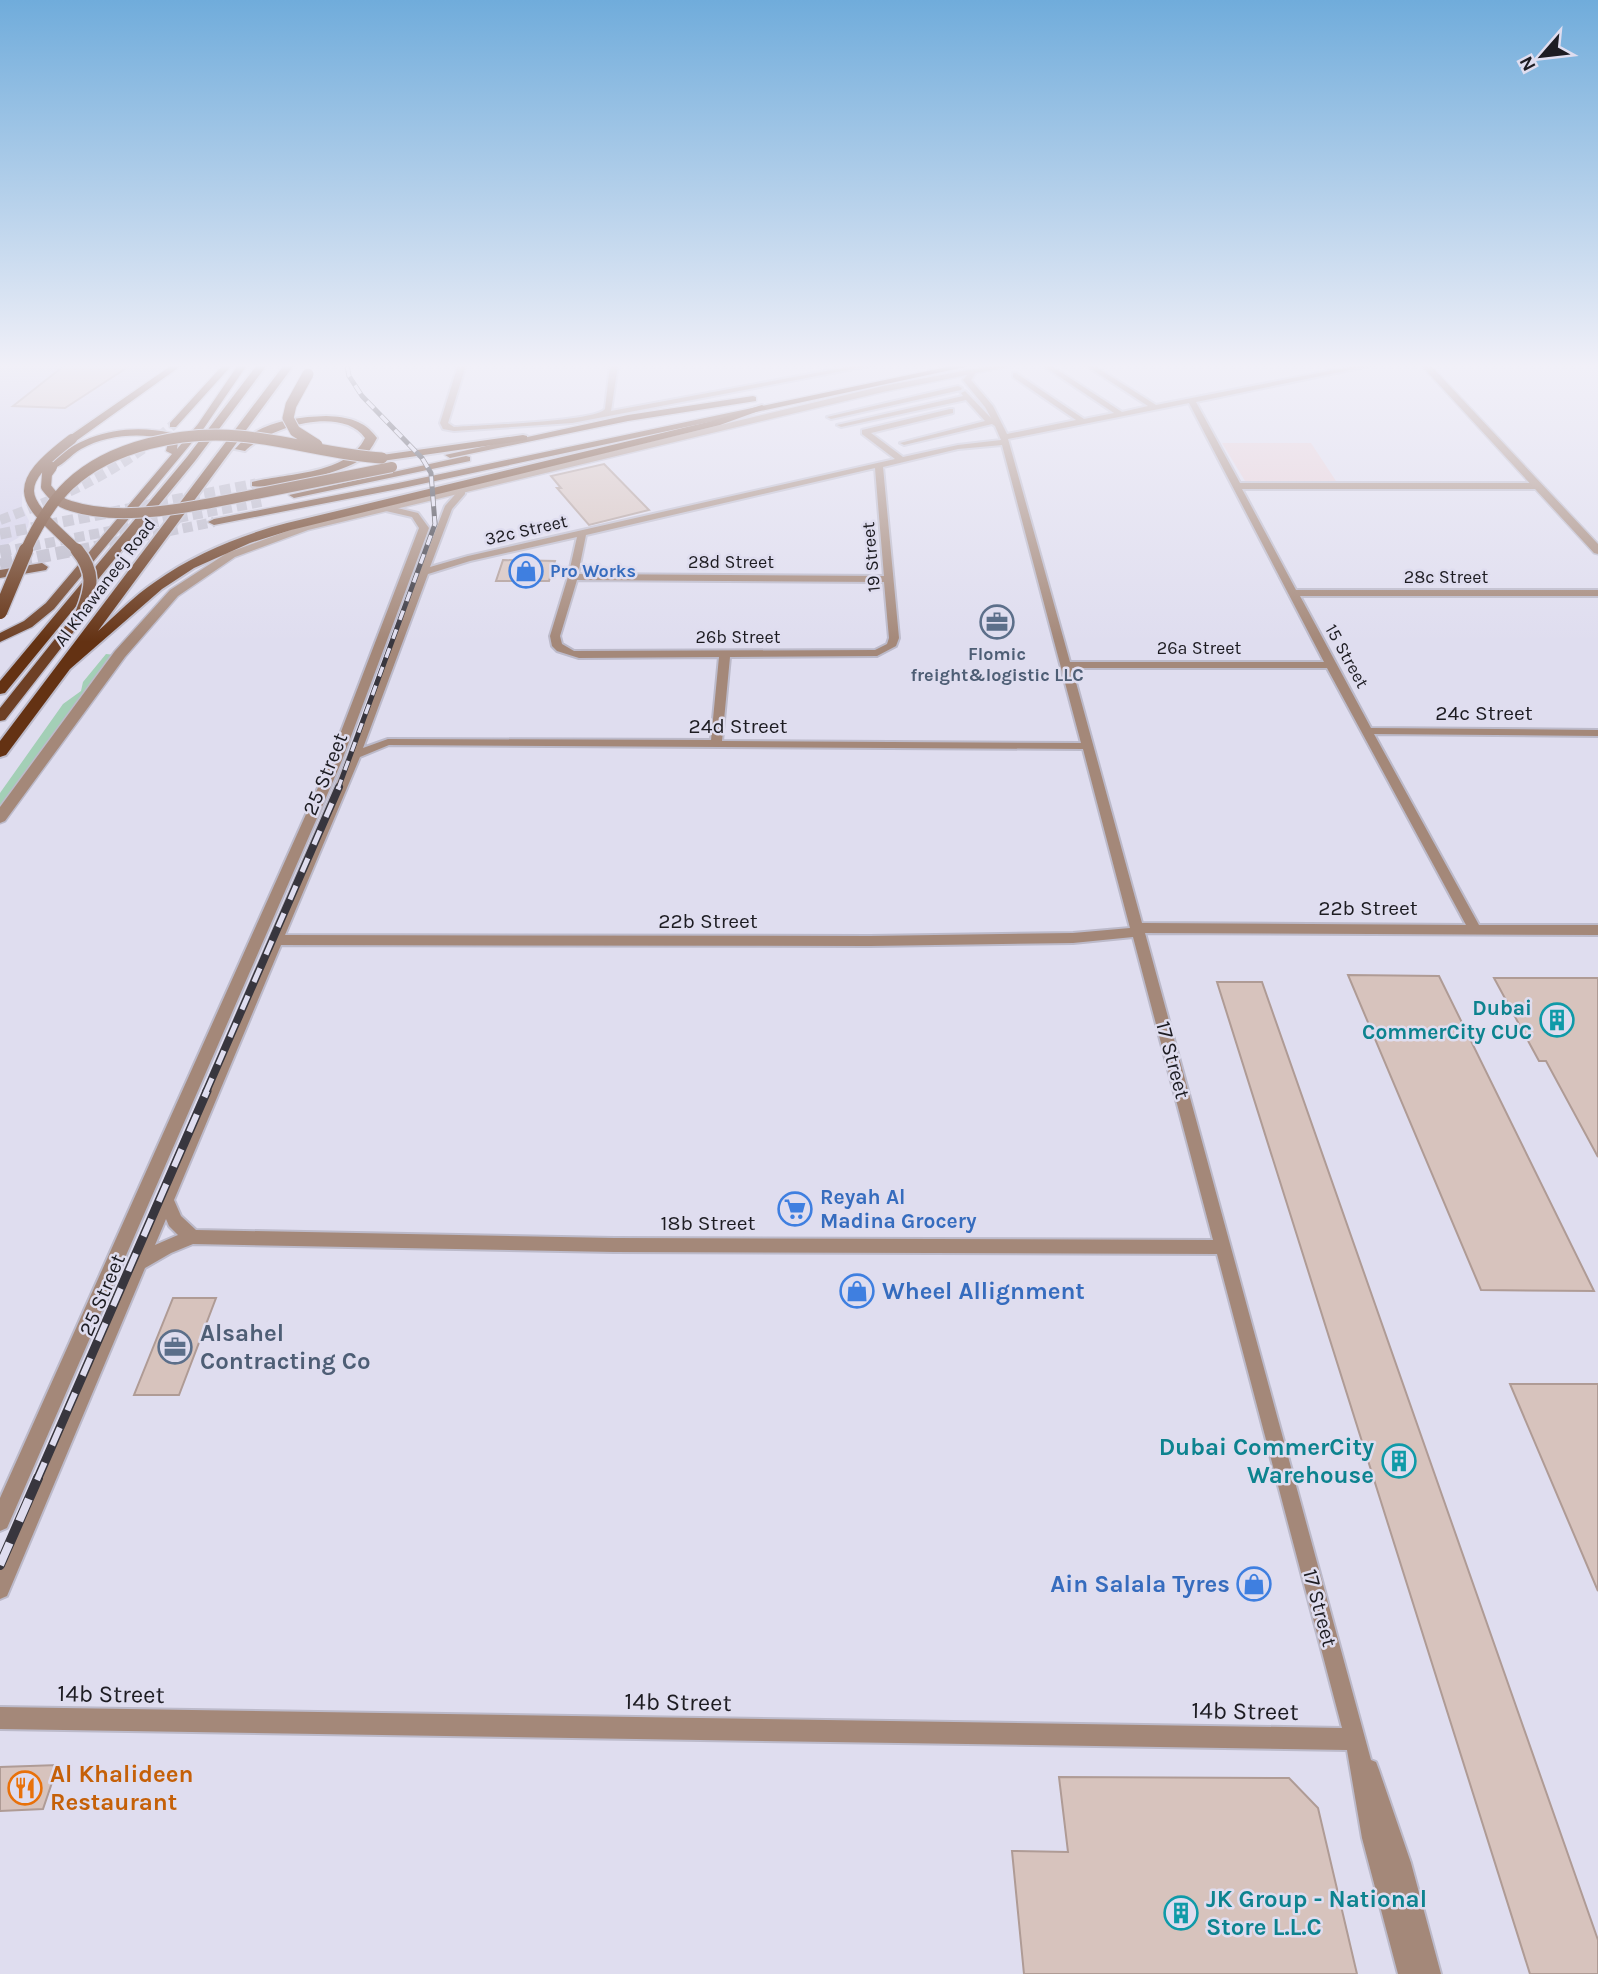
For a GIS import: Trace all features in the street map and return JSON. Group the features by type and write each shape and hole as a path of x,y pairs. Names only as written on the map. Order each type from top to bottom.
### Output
{"highway":[{"path":"0,612 33,531 42,518 64,488 99,462 113,457"},
{"name":"Al Khawaneej Road","path":"0,690 192,457"},
{"name":"Al Khawaneej Road","path":"0,752 222,457"},
{"path":"202,484 227,466 234,457"},
{"path":"256,484 346,464 357,457"},
{"path":"67,665 165,580 207,556 246,540 287,527 581,457"}],"main road":[{"path":"0,717 82,613 91,596 94,581 90,567 81,554 34,509 28,493 36,470 51,457"},
{"path":"64,457 52,467 46,481 46,487 61,503 87,510 123,513 220,500 437,457"},
{"path":"162,471 160,465 167,457"},
{"path":"0,639 28,624 50,606 174,457"},
{"path":"266,501 483,457"},
{"path":"208,535 521,457"},
{"path":"215,522 398,486"},
{"path":"0,574 42,567"}],"street":[{"path":"0,818 120,654 174,593 191,579 231,555 304,528 601,457"},
{"path":"898,457 902,460"},
{"name":"32c Street","path":"425,572 468,559 913,457"},
{"name":"17 Street","path":"1008,457 1356,1739 1395,1852 1429,1974"},
{"name":"15 Street","path":"1222,457 1475,929"},
{"path":"1510,457 1598,551"},
{"name":"19 Street","path":"879,465 894,638 891,646"},
{"path":"1237,486 1537,486"},
{"name":"25 Street","path":"0,1521 335,763 424,528 433,516 448,508 462,492"},
{"path":"389,509 433,516"},
{"name":"25 Street","path":"0,1589 279,940 366,728 431,557 433,516"},
{"path":"573,577 582,533"},
{"path":"431,557 468,559"},
{"name":"28d Street","path":"573,577 889,579"},
{"name":"26b Street","path":"573,577 555,643 566,653 869,654 891,646"},
{"name":"28c Street","path":"1294,593 1598,593"},
{"path":"716,745 725,654"},
{"name":"26a Street","path":"1066,665 1331,665"},
{"path":"366,728 388,742"},
{"name":"24c Street","path":"1369,732 1598,733"},
{"name":"24d Street","path":"355,755 388,742 1088,746"},
{"name":"22b Street","path":"279,940 910,940 1084,938 1138,930 1598,930"},
{"path":"166,1200 175,1221 192,1237"},
{"name":"18b Street","path":"139,1264 165,1248 192,1237 614,1245 1223,1247"},
{"name":"14b Street","path":"0,1718 1356,1739"},
{"name":"17 Street","path":"1356,1739 1374,1838 1410,1974"}],"shaded area":[{"path":"0,457 56,457 22,495 28,527 18,538 0,548"},
{"path":"1231,457 1320,457 1336,481 1245,481"}],"green space":[{"path":"106,654 116,655 0,816 0,793 63,704 81,691 83,682"}],"building":[{"path":"604,464 649,510 589,525 557,488 561,488 551,476"},
{"name":"Pro Works","path":"503,560 555,561 549,581 496,581"},
{"path":"1348,975 1439,976 1594,1291 1481,1290"},
{"name":"Dubai CommerCity CUC","path":"1494,978 1598,978 1598,1157 1546,1061 1539,1061"},
{"name":"Dubai CommerCity Warehouse","path":"1217,982 1262,982 1598,1940 1598,1974 1530,1974"},
{"name":"Alsahel Contracting Co","path":"173,1298 216,1298 179,1395 134,1395"},
{"path":"1510,1384 1598,1384 1598,1591"},
{"name":"Al Khalideen Restaurant","path":"58,1765 43,1809 0,1811 0,1767"},
{"name":"JK Group - National Store L.L.C","path":"1059,1777 1289,1778 1318,1808 1357,1974 1024,1974 1012,1851 1068,1852"}],"tunnel":[{"path":"0,520 91,481 131,457"},
{"path":"0,534 256,484"},
{"path":"1,552 266,501"},
{"path":"65,552 214,522"},
{"path":"0,552 10,550"},
{"path":"0,565 74,550"}],"railway":[{"path":"338,789 435,524 431,473 421,457"},
{"path":"206,1092 339,787"},
{"path":"37,1480 207,1091"},
{"path":"0,1565 38,1478"}],"place":[{"name":"Pro Works","path":"526,571"},
{"name":"Flomic freight&logistic LLC","path":"997,622"},
{"name":"Dubai CommerCity CUC","path":"1557,1020"},
{"name":"Reyah Al Madina Grocery","path":"795,1209"},
{"name":"Wheel Allignment","path":"857,1291"},
{"name":"Alsahel Contracting Co","path":"175,1347"},
{"name":"Dubai CommerCity Warehouse","path":"1399,1461"},
{"name":"Ain Salala Tyres","path":"1254,1584"},
{"name":"Al Khalideen Restaurant","path":"25,1788"},
{"name":"JK Group - National Store L.L.C","path":"1181,1913"}]}
